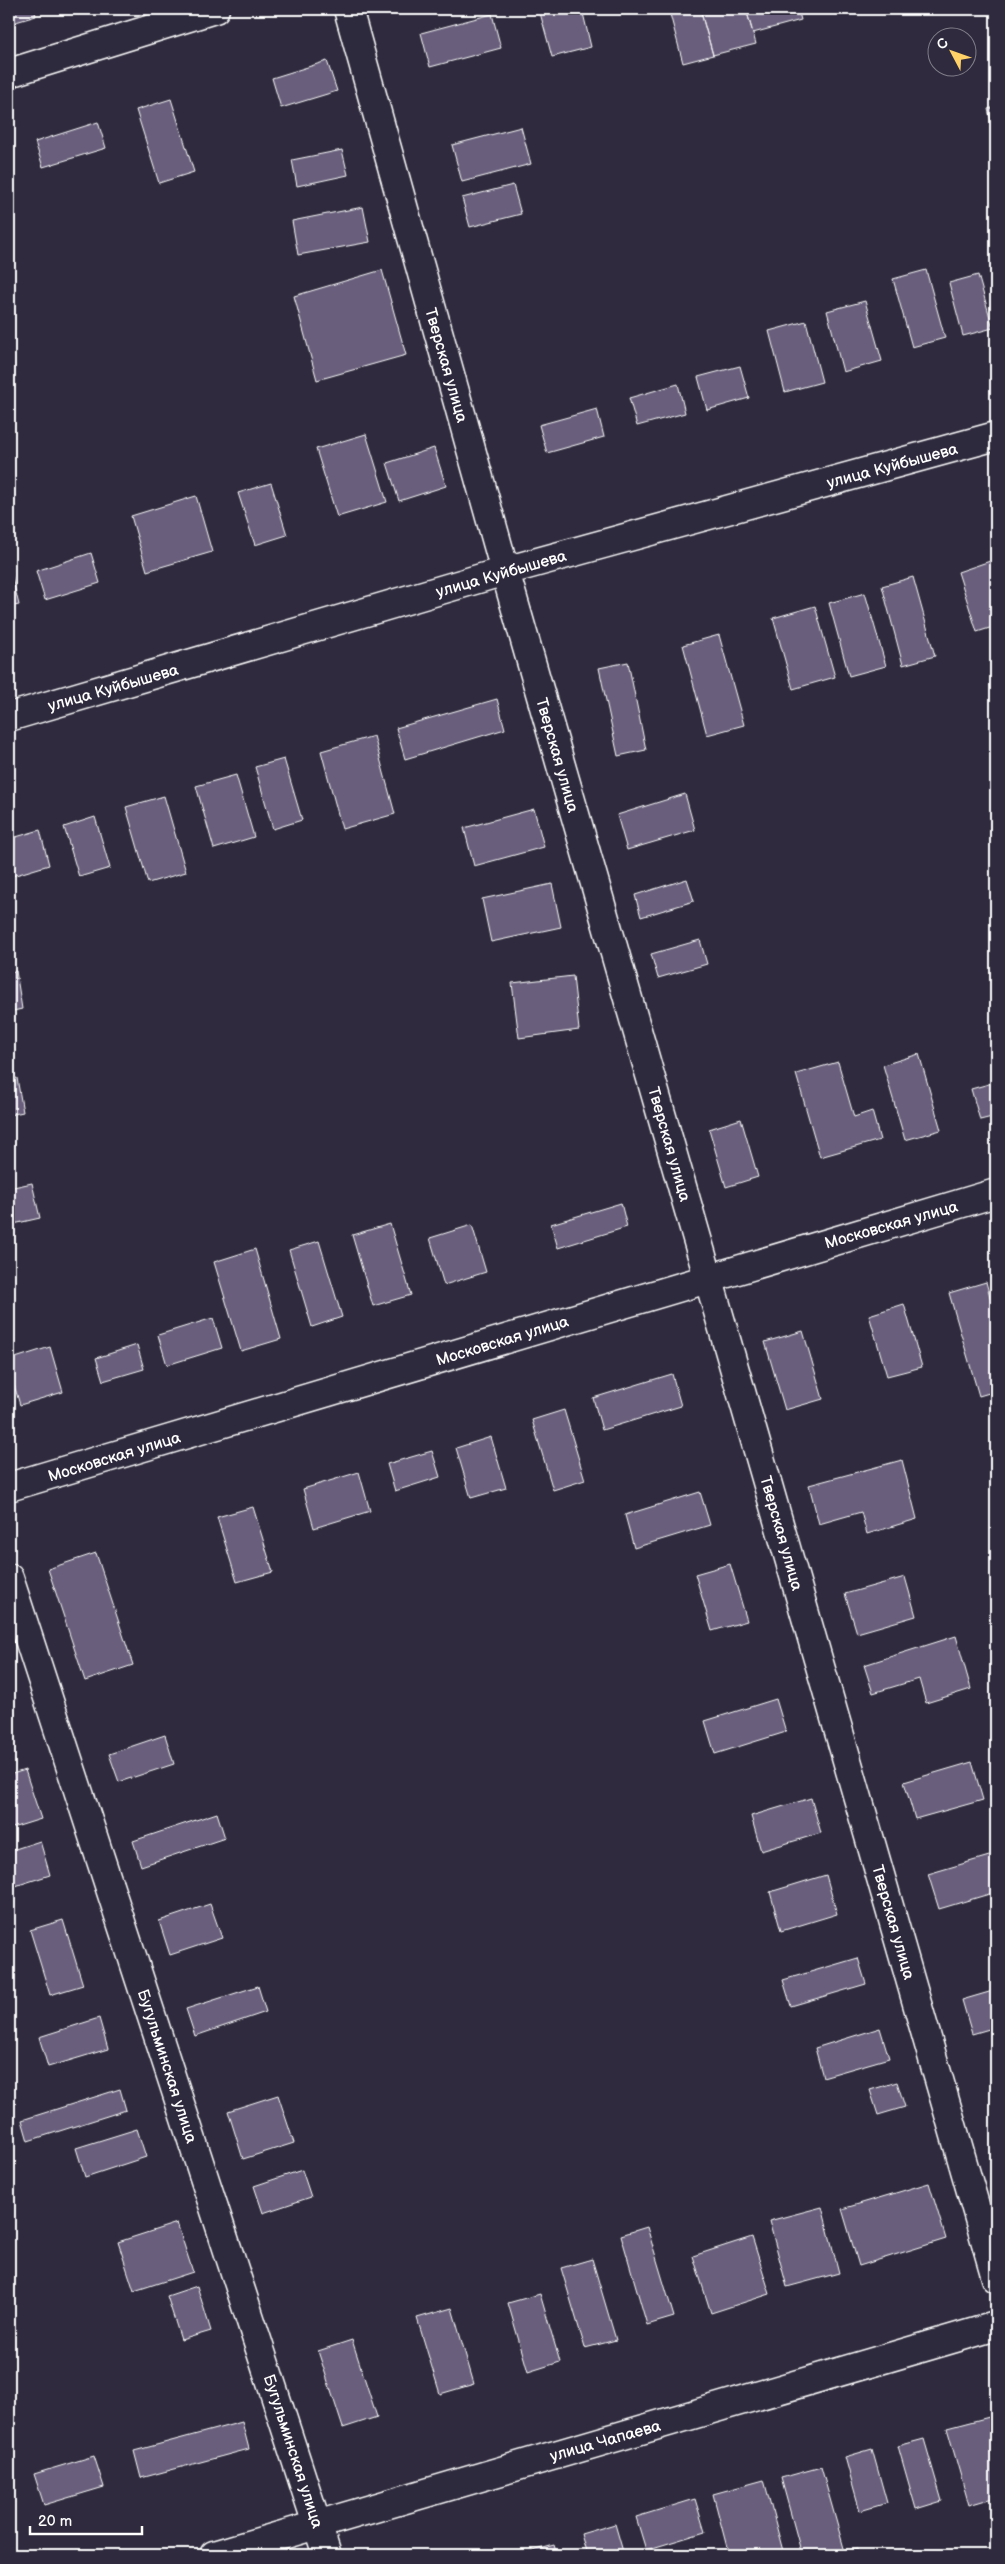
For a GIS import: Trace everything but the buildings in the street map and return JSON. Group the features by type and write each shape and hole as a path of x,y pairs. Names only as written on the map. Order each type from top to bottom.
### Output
{"street":[{"path":"9,73 215,9"},
{"name":"Тверская улица","path":"348,9 505,571 996,2278"},
{"name":"улица Куйбышева","path":"9,717 505,571 996,436"},
{"name":"Московская улица","path":"9,1487 996,1193"},
{"name":"Бугульминская улица","path":"9,1578 326,2555"},
{"name":"улица Чапаева","path":"214,2555 317,2523 996,2326"}]}
